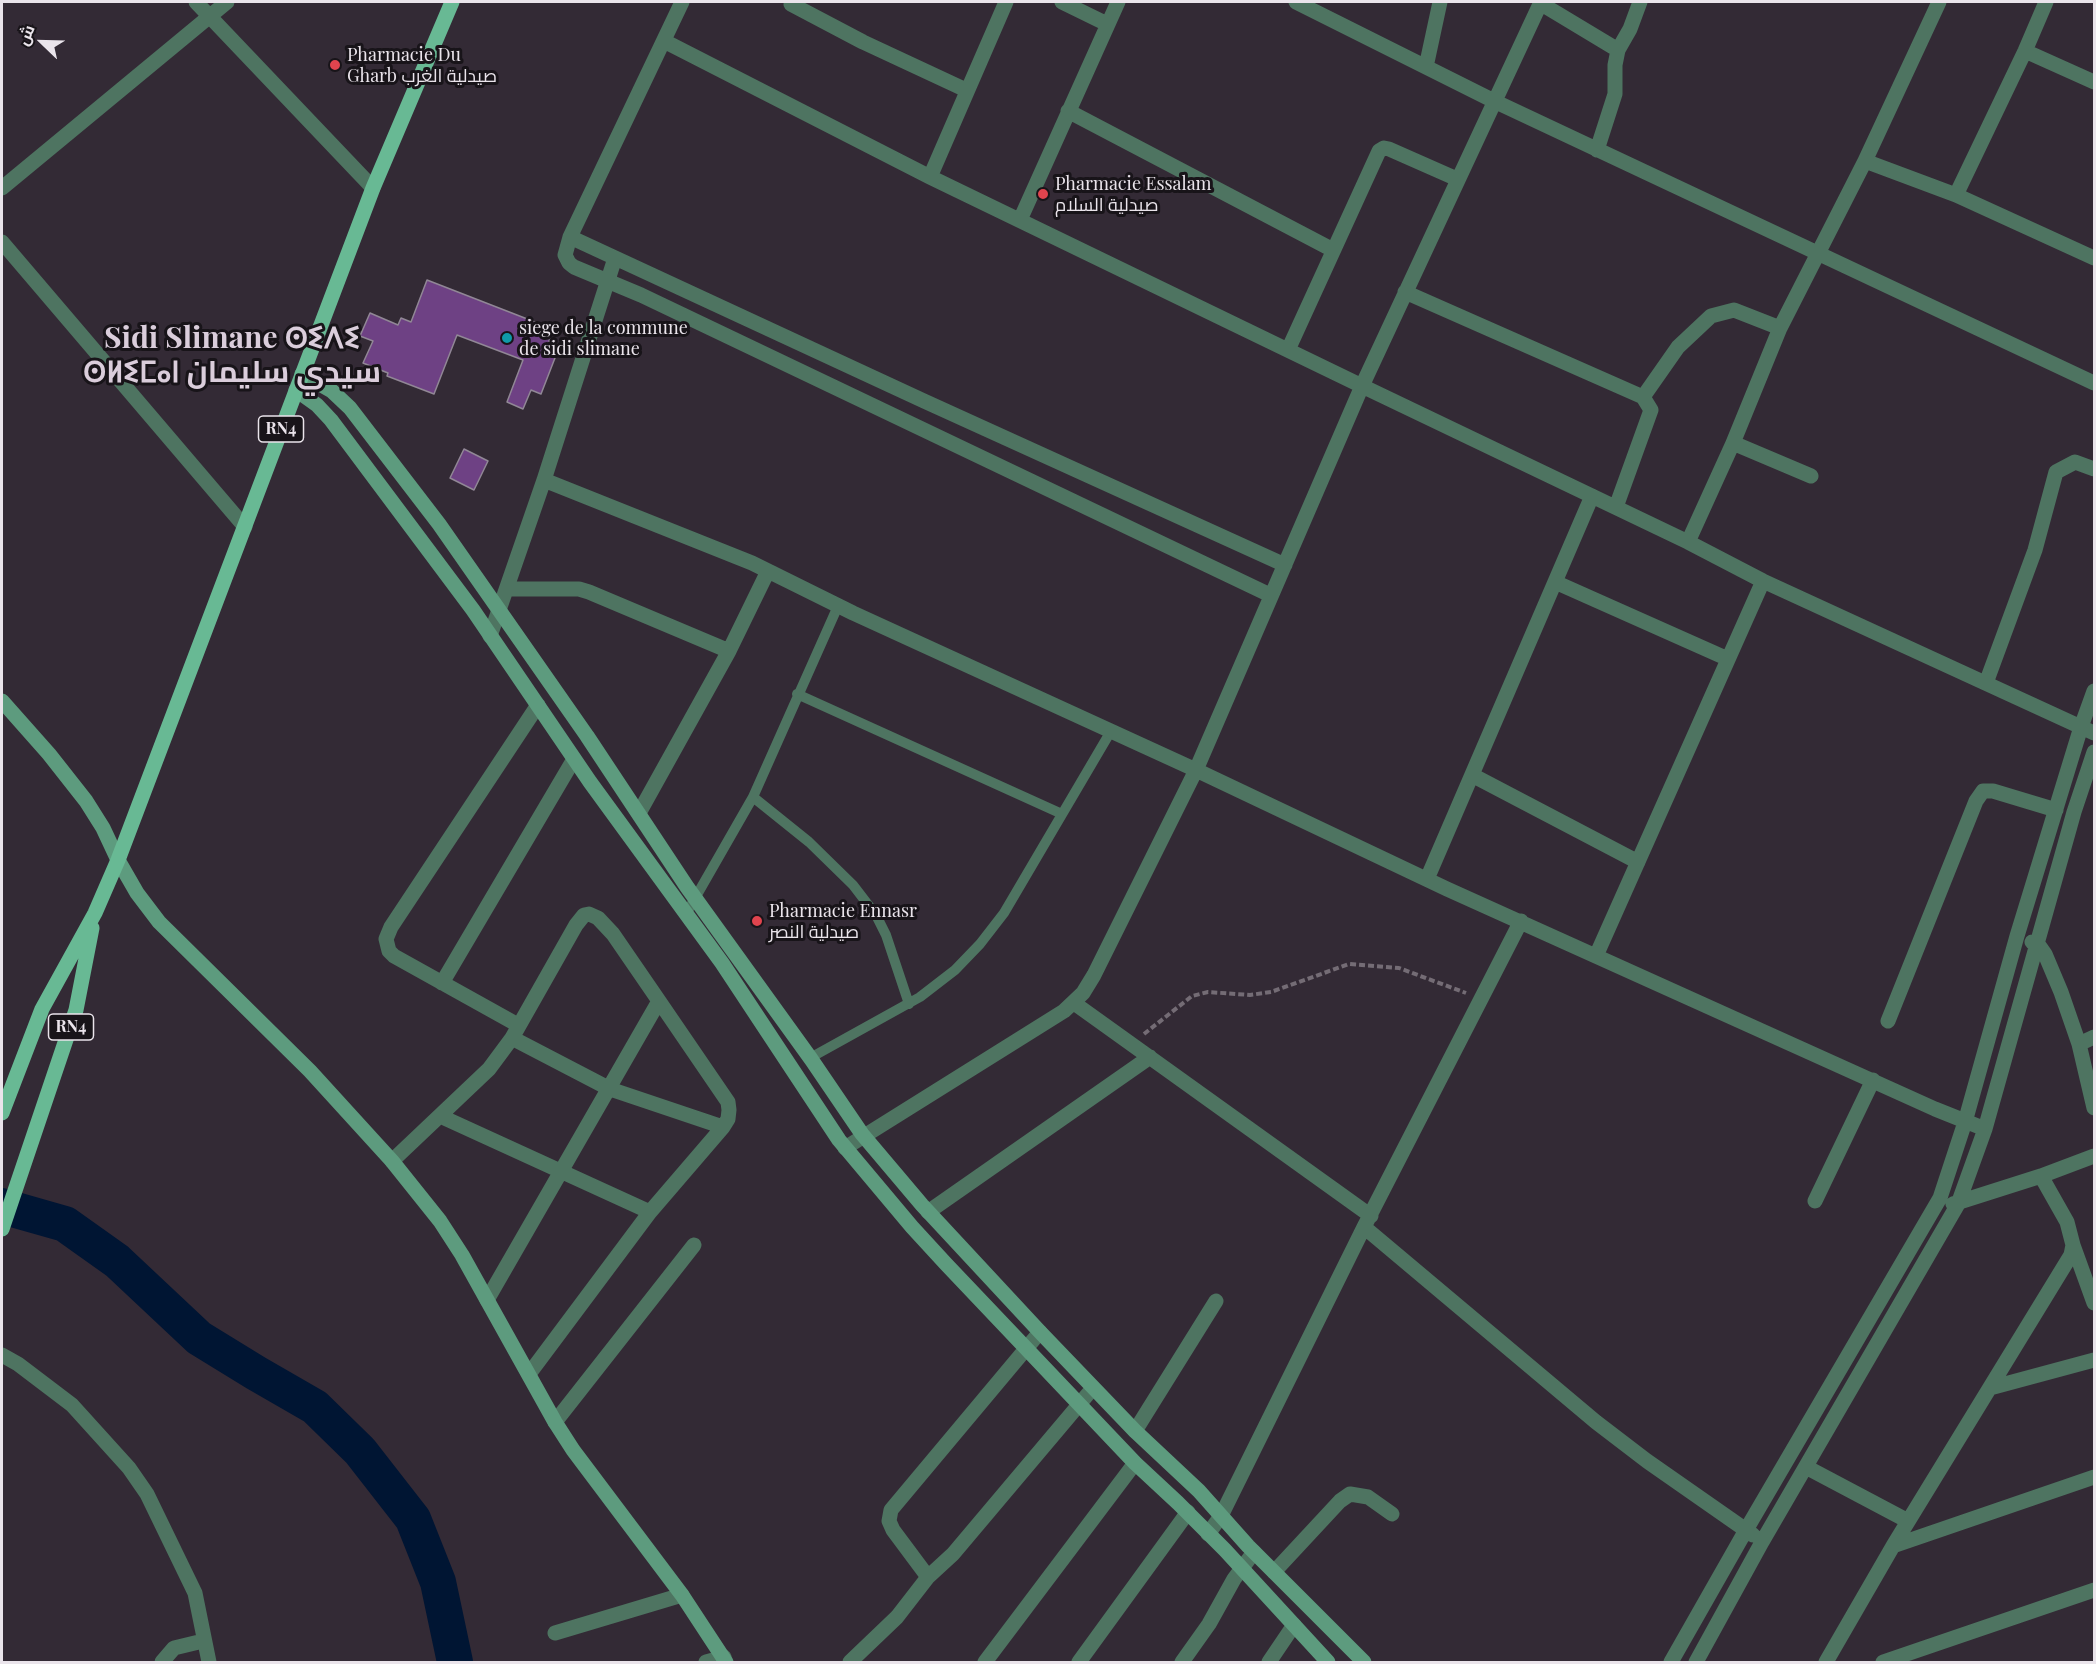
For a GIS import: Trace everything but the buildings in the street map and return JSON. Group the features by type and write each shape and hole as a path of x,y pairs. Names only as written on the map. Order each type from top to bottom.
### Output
{"main road":[{"name":"RN4","path":"2,1113 42,1010 95,914 118,860 373,188 452,2"},
{"name":"RN4","path":"2,1229 76,1010 95,914"}],"street":[{"path":"196,2 373,188"},
{"path":"2,188 227,2"},
{"path":"682,2 570,237 565,255 567,261 574,267 640,295 1270,595"},
{"path":"790,2 863,42 966,90"},
{"path":"930,177 1006,2"},
{"path":"1062,2 1107,24"},
{"path":"1020,220 1118,2"},
{"path":"1296,2 1494,101 2094,383"},
{"path":"1426,67 1440,2"},
{"path":"845,1148 1064,1011 1074,1003 1094,975 1196,770 1362,386 1540,2 1618,50"},
{"path":"1597,150 1616,93 1615,66 1618,50 1630,29 1640,2"},
{"path":"1688,542 1733,443 1780,328 1865,161 1939,2"},
{"path":"1956,195 2046,2"},
{"path":"664,41 930,177 1616,507 1763,581 2088,730"},
{"path":"2025,51 2094,81"},
{"path":"1068,111 1333,250"},
{"path":"1288,350 1379,151 1384,148 1389,149 1457,179"},
{"path":"1865,161 1956,195 2094,258"},
{"path":"570,237 1285,565"},
{"path":"2,242 245,527"},
{"path":"490,636 544,480 615,258"},
{"path":"1405,292 1643,397 1651,410 1616,507"},
{"path":"707,327 719,306"},
{"path":"1643,397 1678,348 1711,316 1734,310 1780,328"},
{"path":"302,374 332,391 360,420 439,524 588,736 696,900 864,1136 928,1212 1093,1388 1199,1491 1254,1552 1364,1662"},
{"path":"296,390 317,405 331,420 490,636 574,759 722,963 845,1148 946,1264 1135,1463 1188,1512 1328,1662"},
{"path":"913,425 924,401"},
{"path":"1733,443 1811,476"},
{"path":"1986,683 2035,550 2056,472 2075,462 2094,469"},
{"path":"544,480 768,571 838,606 1427,879 1985,1129"},
{"path":"1427,879 1592,496"},
{"path":"639,813 729,651 768,571"},
{"path":"1596,956 1763,581"},
{"path":"1555,582 1728,659"},
{"path":"507,590 579,589 729,651"},
{"path":"1671,1662 1937,1205 1965,1122 2017,936 2056,810 2088,730 2094,691"},
{"path":"2,701 49,754 86,801 103,828 118,860 159,922 310,1071 392,1161 440,1221 573,1450 682,1595 725,1660 705,1662"},
{"path":"538,705 388,933 386,944 389,951 515,1032 610,1089 723,1127"},
{"path":"1696,1662 1762,1542 1958,1204 1985,1129 2073,812 2094,752"},
{"path":"442,983 574,759"},
{"path":"1472,775 1638,861"},
{"path":"1888,1021 1976,801 1983,790 2056,810"},
{"path":"392,1161 489,1069 515,1032 573,929 584,915 589,914 598,918 613,934 728,1102 728,1119 650,1212 529,1374"},
{"path":"1208,1533 1221,1516 1367,1221 1521,921"},
{"path":"2017,936 2038,944 2049,962 2079,1044 2094,1108"},
{"path":"487,1300 659,1001"},
{"path":"1074,1003 1150,1057 1367,1221 1596,1422 1762,1542"},
{"path":"2079,1044 2094,1037"},
{"path":"928,1212 1150,1057"},
{"path":"1815,1201 1873,1080"},
{"path":"440,1116 650,1212"},
{"path":"1937,1205 1958,1204 2094,1156"},
{"path":"2040,1176 2067,1222 2094,1303"},
{"path":"555,1422 694,1245"},
{"path":"1826,1662 1908,1521 2063,1269 2071,1255 2073,1245"},
{"path":"946,1264 963,1250"},
{"path":"1135,1431 1216,1301"},
{"path":"928,1577 893,1530 889,1521 891,1510 1025,1347 1040,1332"},
{"path":"2,1355 18,1364 72,1405 129,1468 147,1494 195,1593 209,1662"},
{"path":"1990,1388 2094,1360"},
{"path":"850,1662 897,1617 928,1577 953,1554 1093,1388"},
{"path":"985,1662 1135,1463"},
{"path":"1806,1467 1908,1521"},
{"path":"1893,1546 2094,1477"},
{"path":"1274,1572 1340,1501 1350,1494 1368,1497 1392,1514"},
{"path":"1079,1662 1188,1512"},
{"path":"1182,1662 1254,1552"},
{"path":"1883,1662 2094,1590"},
{"path":"555,1634 682,1595"},
{"path":"1269,1662 1294,1625"},
{"path":"162,1662 174,1648 203,1641"}],"lane":[{"path":"686,914 753,797 838,606"},
{"path":"797,694 1062,814"},
{"path":"810,1058 909,1004 955,970 980,944 1004,914 1111,731"},
{"path":"753,797 809,842 853,885 876,915 886,934 909,1004"}],"path":[{"path":"1132,1044 1192,996 1208,992 1250,995 1272,992 1349,964 1399,968 1481,999"}],"waterway":[{"path":"2,1206 65,1224 117,1261 199,1338 315,1407 360,1451 413,1519 438,1582 455,1662"}],"place":[{"name":"Pharmacie Du Gharb صيدلية الغرب","path":"335,65"},
{"name":"Pharmacie Essalam صيدلية السلام","path":"1043,194"},
{"name":"siege de la commune de sidi slimane","path":"507,338"},
{"name":"Pharmacie Ennasr صيدلية النصر","path":"757,921"}],"district":[{"name":"Sidi Slimane ⵙⵉⴷⵉ ⵙⵍⵉⵎⴰⵏ سيدي سليمان","path":"232,356"}]}
